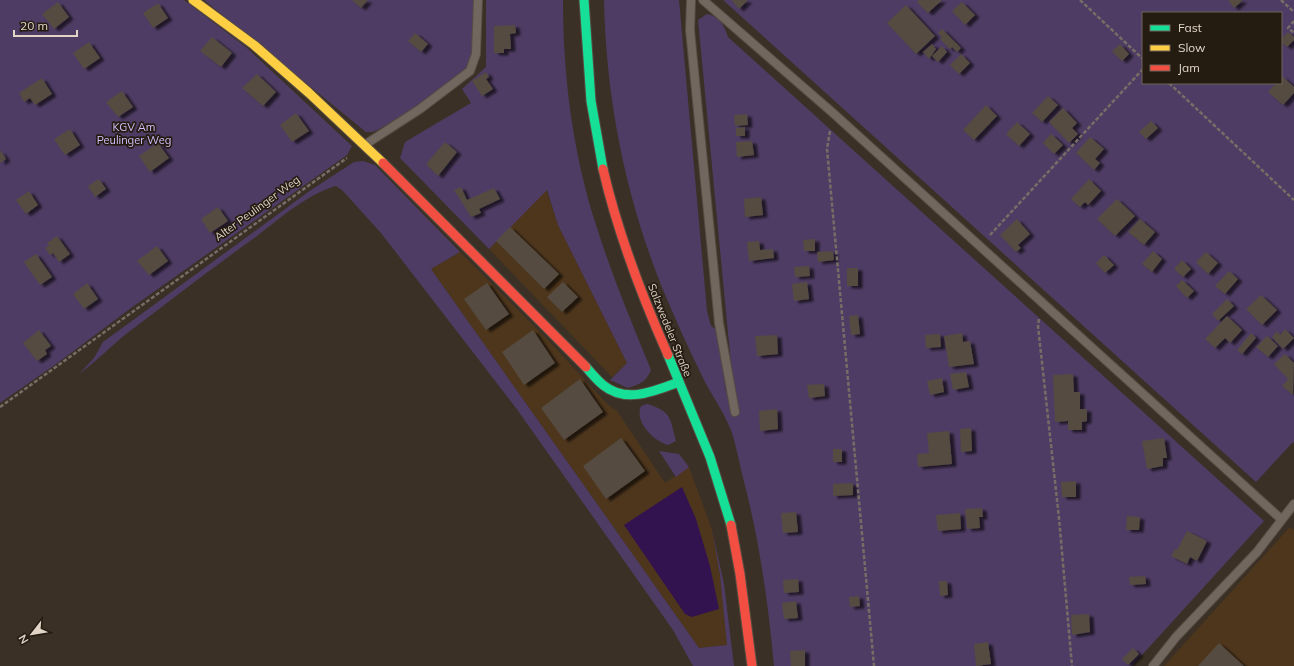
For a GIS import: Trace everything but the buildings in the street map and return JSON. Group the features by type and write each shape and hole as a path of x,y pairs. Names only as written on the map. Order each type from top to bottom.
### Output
{"main road":[{"path":"193,0 254,45 365,145 501,280 603,385 613,392 624,396 654,391 679,382"},
{"name":"Salzwedeler Straße","path":"584,0 588,89 598,152 608,192 631,265 714,470 730,520 742,584 752,666"}],"lane":[{"path":"365,145 420,109 470,71 476,54 478,0"},
{"path":"691,0 690,30 719,323 735,412"},
{"path":"703,0 833,113 1281,519"},
{"path":"1153,666 1176,637 1257,552 1294,504"}],"path":[{"path":"1080,0 1142,58"},
{"path":"1281,0 1294,12"},
{"path":"1294,21 1288,28 1294,33"},
{"path":"980,246 1142,70"},
{"path":"1170,84 1294,200"},
{"path":"833,113 827,149 874,666"},
{"name":"Alter Peulinger Weg","path":"0,407 365,145"},
{"path":"1042,302 1038,326 1059,518 1072,666"}],"shaded area":[{"path":"546,189 558,225 627,363 612,377 489,249"},
{"path":"460,252 548,340 607,404 617,411 665,483 689,467 712,530 720,575 727,645 699,648 431,269"},
{"path":"682,487 696,519 710,566 719,609 692,617 685,614 624,525"},
{"path":"1290,527 1294,530 1294,666 1164,666"}],"green space":[{"name":"KGV Am Peulinger Weg","path":"0,0 184,0 247,48 352,146 347,155 0,403"},
{"path":"204,0 475,0 476,33 473,58 464,70 439,90 380,129 372,132 366,132"},
{"path":"486,0 563,0 563,29 567,87 582,172 597,228 609,264 651,370 645,380 636,385 628,388 610,380 627,363 558,225 547,190 489,249 400,158 405,142 471,103 462,89 486,67"},
{"path":"604,0 679,0 707,311 711,326 717,330 726,391 730,395 733,385 698,20 707,14 718,19 723,25 728,37 1264,521 1132,666 774,666 766,593 758,545 732,433 724,414 694,360 661,285 648,251 628,181 613,109"},
{"path":"723,0 1294,0 1294,443 1293,442 1256,482"},
{"path":"363,161 375,165 460,252 431,269 699,648 727,645 720,575 712,530 724,584 734,666 693,666 673,630 516,408 381,233 342,190 336,186 326,189 305,200 130,331 79,374 94,358 103,342 311,190 354,162"},
{"path":"647,404 666,413 671,421 676,441 668,445 651,435 647,430 640,418 640,412 641,406"},
{"path":"659,451 679,454 689,467 676,477"}],"traffic: fast":[{"path":"584,0 591,101 603,169"},
{"path":"668,355 710,457 731,525"},
{"path":"586,367 603,385 612,391 621,394 641,394 679,382"}],"traffic: slow":[{"path":"193,0 254,45 309,93 383,163"}],"traffic: jam":[{"path":"383,163 586,367"},
{"path":"603,169 631,264 668,355"},
{"path":"731,525 740,574 752,666"}]}
